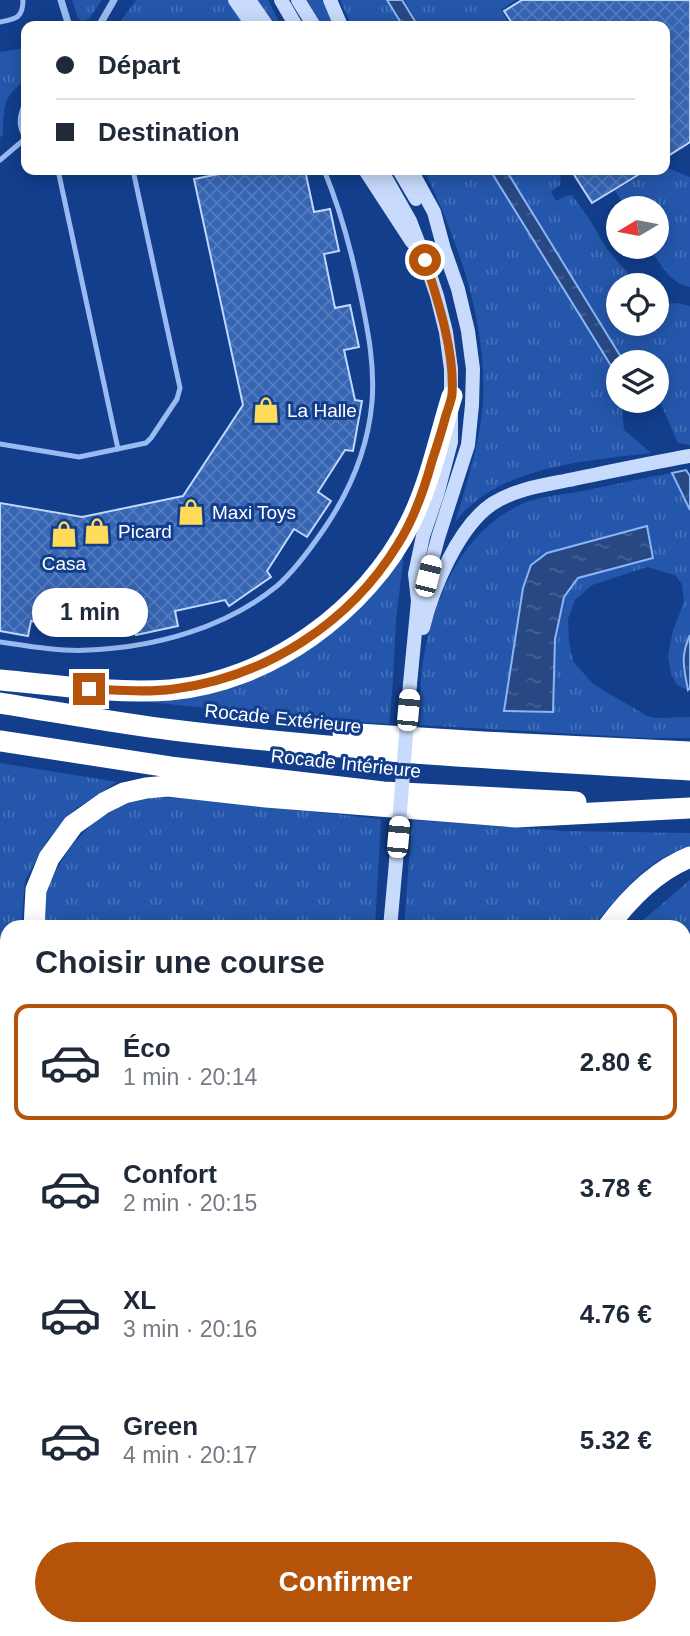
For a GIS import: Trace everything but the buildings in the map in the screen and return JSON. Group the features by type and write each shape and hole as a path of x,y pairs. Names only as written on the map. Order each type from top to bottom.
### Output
{"highway":[{"path":"0,680 89,689 173,689 210,682 248,670 305,641 360,594 382,569 399,543 424,488 452,396"},
{"name":"Rocade Extérieure","path":"0,703 171,730 271,741 456,757 690,770"},
{"path":"271,741 327,732 690,752"},
{"name":"Rocade Intérieure","path":"0,741 170,767 383,792 690,808"},
{"path":"34,920 36,890 49,858 73,825 104,803 124,793 146,788 168,786 266,797 516,817 690,808"},
{"path":"613,920 634,894 662,872 690,857"}],"main road":[{"path":"235,0 250,21"},
{"path":"249,0 264,21"},
{"path":"281,0 293,21"},
{"path":"298,0 311,21"},
{"path":"330,0 339,21"},
{"path":"368,175 425,260"},
{"path":"383,175 410,221 437,296 446,332 452,396 451,442 423,536 415,574 418,601 391,920"},
{"path":"402,175 444,249"},
{"path":"414,175 434,212 458,289 473,369 468,445 418,601"},
{"path":"410,684 435,589 455,548 474,521 492,504 522,489 690,456"}],"street":[{"path":"61,0 67,21"},
{"path":"102,21 114,0"}],"lane":[{"path":"0,22 18,17 23,11 23,0"},
{"path":"0,160 21,142"},
{"path":"59,175 118,449"},
{"path":"0,443 79,457 146,443 177,399 180,388 134,175"},
{"path":"0,642 88,650 182,635 232,615 278,585 314,544 341,505 362,453 372,401 371,345 351,247 339,205 326,175"}],"green space":[{"path":"72,0 102,0 89,19 82,21 78,18"},
{"path":"136,0 228,0 241,21 121,21"},
{"path":"256,0 268,0 278,21 270,21"},
{"path":"304,0 322,0 332,21 317,21"},
{"path":"340,0 387,0 400,21 350,21"},
{"path":"404,0 516,0 501,10 508,21 417,21"},
{"path":"21,49 21,84 6,103 3,134 0,138 0,52"},
{"path":"670,169 690,177 690,287 671,277 657,259 669,259 669,196 619,196 615,190 641,175 670,175"},
{"path":"426,175 493,175 606,358 606,413 622,413 624,430 651,453 580,462 532,473 489,492 455,522 479,433 483,402 480,341 459,253"},
{"path":"510,175 561,175 560,185 551,192 556,201 572,195 606,247 606,259 616,259 628,273 606,273 606,331"},
{"path":"677,303 690,306 690,445 678,443 665,413 669,413 669,350 618,350 609,336 669,336 669,304"},
{"path":"672,473 690,510 690,635 684,662 688,690 677,685 671,674 668,656 673,630 684,602 682,584 675,575 647,567 592,585 575,600 568,619 569,642 573,661 593,684 647,716 690,717 690,738 419,725 423,661 434,616 452,572 479,535 496,519 531,500","holes":["547,553 653,558 578,578 564,597 555,639 553,712"]},
{"path":"405,544 396,620 389,724 108,698 263,670"},
{"path":"0,763 117,782 75,809 47,841 25,881 22,920 0,920"},
{"path":"150,797 183,798 381,819 375,920 44,920 48,883 71,846 92,824 122,805"},
{"path":"412,820 564,831 690,833 690,846 674,852 647,869 624,890 599,920 405,920"},
{"path":"690,880 690,920 643,920"}],"water":[{"path":"387,0 402,0 415,21 400,21"},
{"path":"493,175 509,175 617,350 606,350 606,358"},
{"path":"686,470 690,476 690,510 672,473"},
{"path":"647,526 653,558 578,578 564,597 555,639 553,712 504,711 523,588 531,565 547,553"},
{"path":"690,635 690,688 688,690 684,656"}],"place":[{"name":"La Halle","path":"266,410"},
{"name":"Maxi Toys","path":"191,512"},
{"name":"Picard","path":"97,531"},
{"name":"Casa","path":"64,534"}],"route":[{"path":"89,689 173,689 210,682 248,670 305,641 360,594 382,569 418,505 452,396 446,332 425,260"}]}
